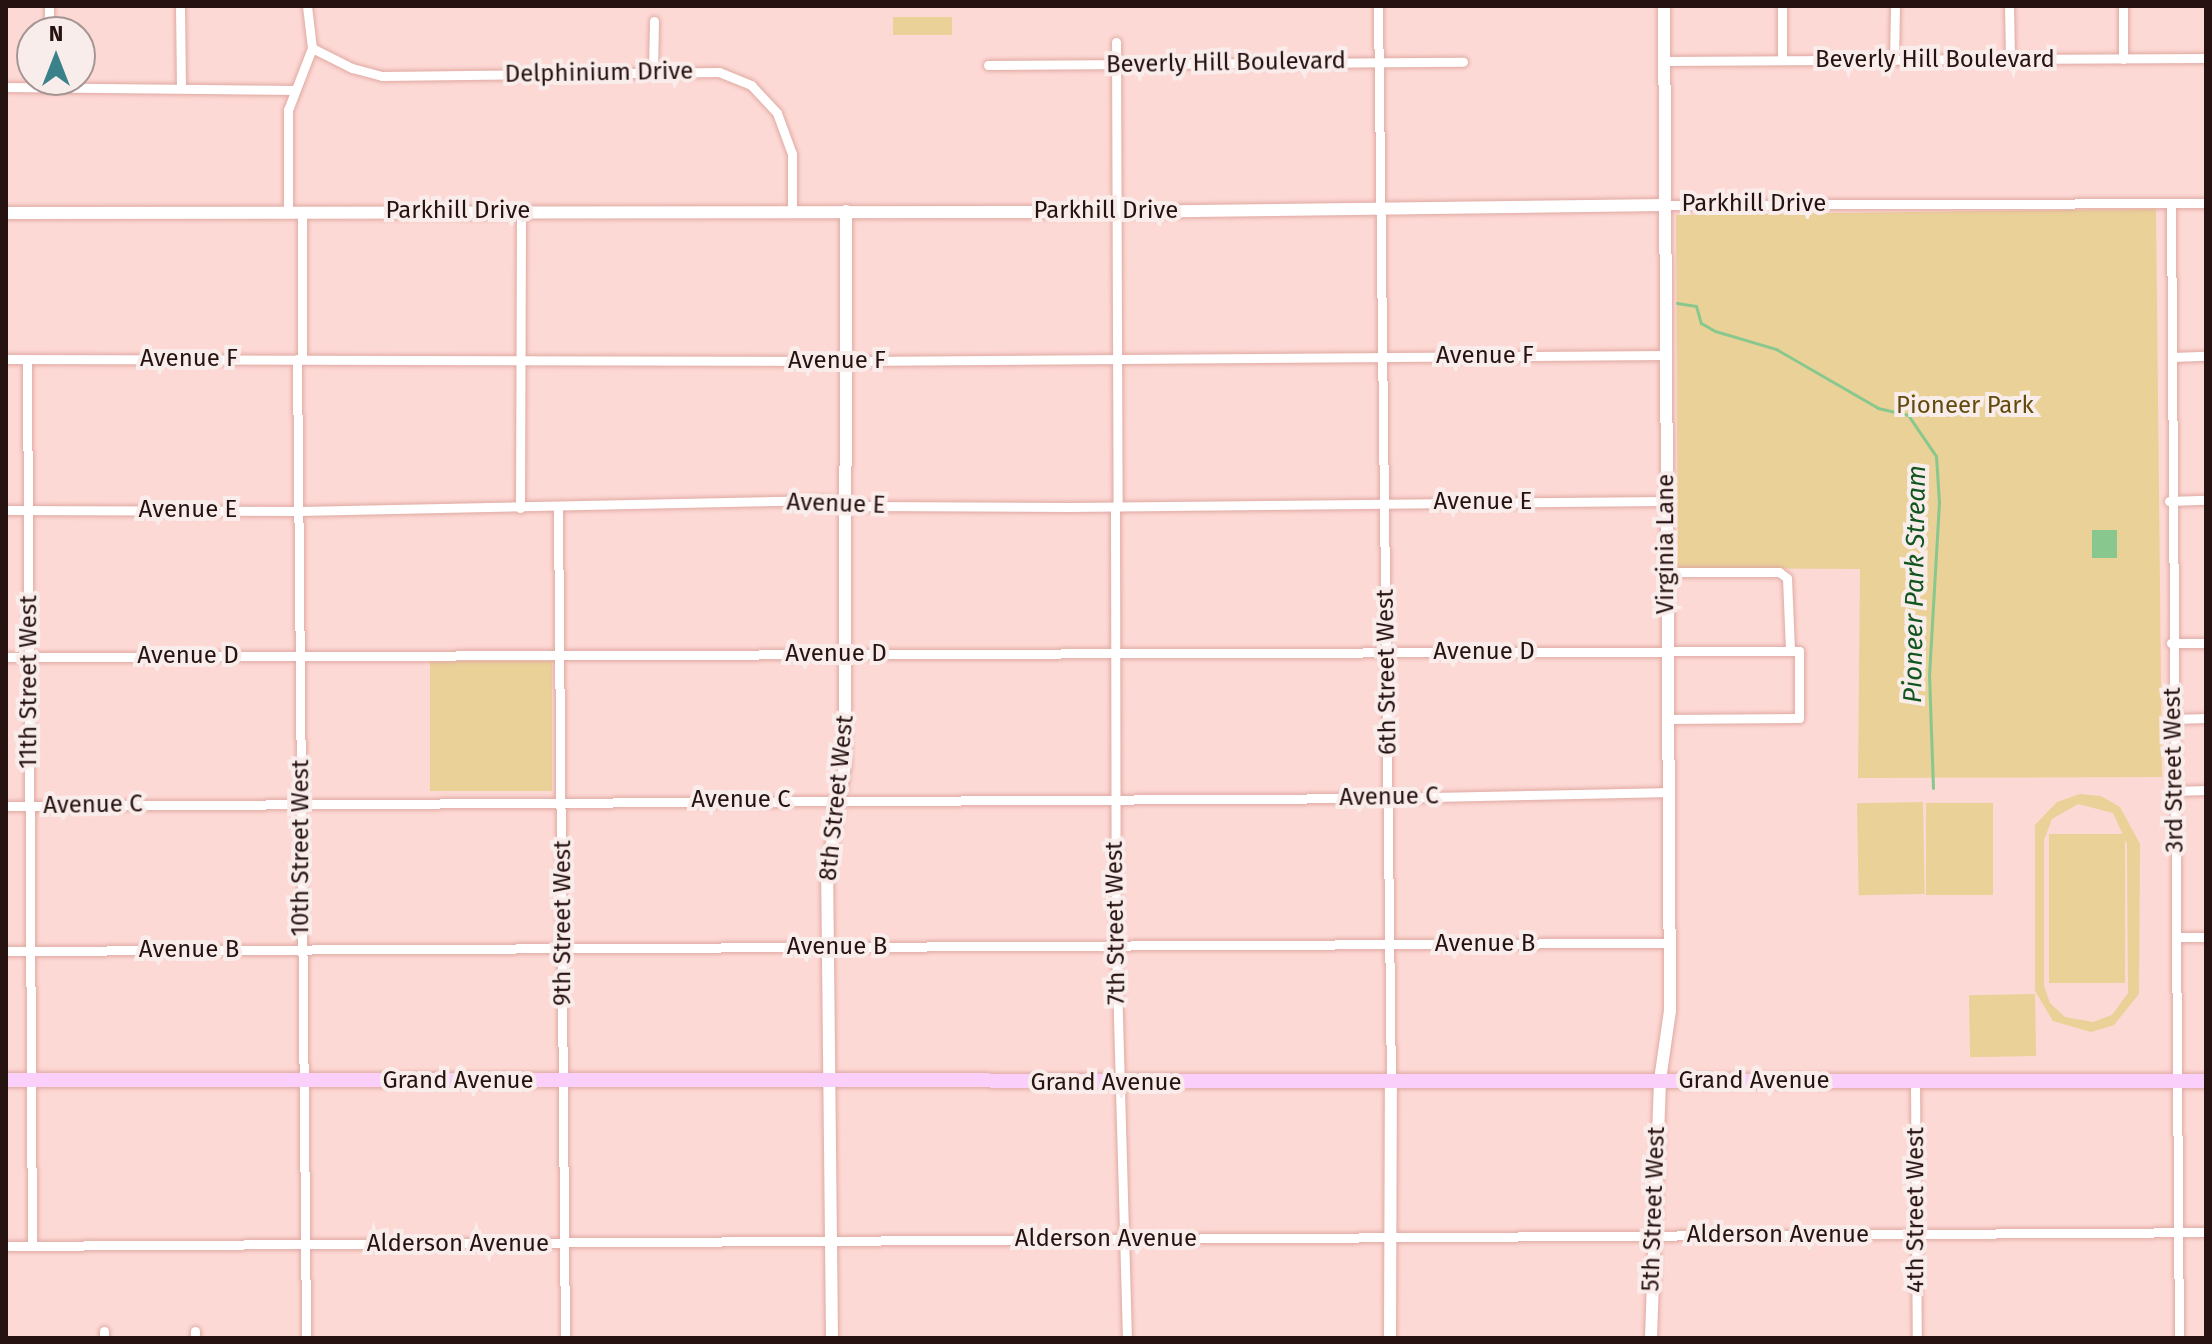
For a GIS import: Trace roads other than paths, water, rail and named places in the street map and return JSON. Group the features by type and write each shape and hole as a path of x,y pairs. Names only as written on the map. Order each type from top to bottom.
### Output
{"main road":[{"name":"Grand Avenue","path":"6,1080 2206,1081"}],"street":[{"path":"180,6 181,86"},
{"path":"288,212 288,110 312,48 307,6"},
{"name":"6th Street West","path":"1378,6 1379,356 1387,652 1391,1081 1390,1338"},
{"name":"Virginia Lane","path":"1660,1080 1670,1011 1664,6"},
{"path":"1782,6 1782,60"},
{"path":"1894,60 1895,6"},
{"path":"2009,6 2010,59"},
{"path":"2123,6 2123,59"},
{"path":"653,72 654,21"},
{"name":"7th Street West","path":"1116,42 1118,358 1114,798 1127,1338"},
{"name":"Delphinium Drive","path":"312,48 352,68 382,76 719,72 751,85 777,113 789,142 792,210"},
{"name":"Beverly Hill Boulevard","path":"1664,61 2206,58"},
{"name":"Beverly Hill Boulevard","path":"988,65 1463,62"},
{"path":"96,85 294,90"},
{"name":"3rd Street West","path":"2171,203 2169,501 2175,791 2179,1338"},
{"name":"Parkhill Drive","path":"6,213 521,210 1116,212 1666,205 2206,203"},
{"path":"520,508 521,210"},
{"name":"8th Street West","path":"832,1338 827,947 829,844 845,764 846,211"},
{"name":"10th Street West","path":"302,212 299,511 306,1338"},
{"name":"Avenue F","path":"6,359 846,361 1667,355"},
{"path":"2172,357 2206,356"},
{"name":"11th Street West","path":"27,359 32,1246"},
{"path":"2169,501 2206,500"},
{"name":"Avenue E","path":"6,510 299,511 846,503 1116,507 1666,501"},
{"name":"9th Street West","path":"558,508 563,801 565,1338"},
{"path":"1666,572 1779,572 1787,578 1799,718 1666,719"},
{"path":"2171,643 2206,643"},
{"name":"Avenue D","path":"6,657 1795,651"},
{"path":"2174,719 2206,718"},
{"path":"2175,791 2206,790"},
{"name":"Avenue C","path":"6,806 1388,798 1668,792"},
{"path":"2176,937 2206,937"},
{"name":"Avenue B","path":"6,951 1669,943"},
{"name":"5th Street West","path":"1651,1338 1660,1080"},
{"name":"4th Street West","path":"1915,1081 1917,1338"},
{"name":"Alderson Avenue","path":"6,1246 2206,1232"}],"waterway":[{"name":"Pioneer Park Stream","path":"1677,303 1696,306 1701,323 1715,331 1776,349 1878,408 1908,415 1936,456 1939,502 1929,674 1933,788"}],"park label":[{"name":"Pioneer Park","path":"1965,406"}]}
